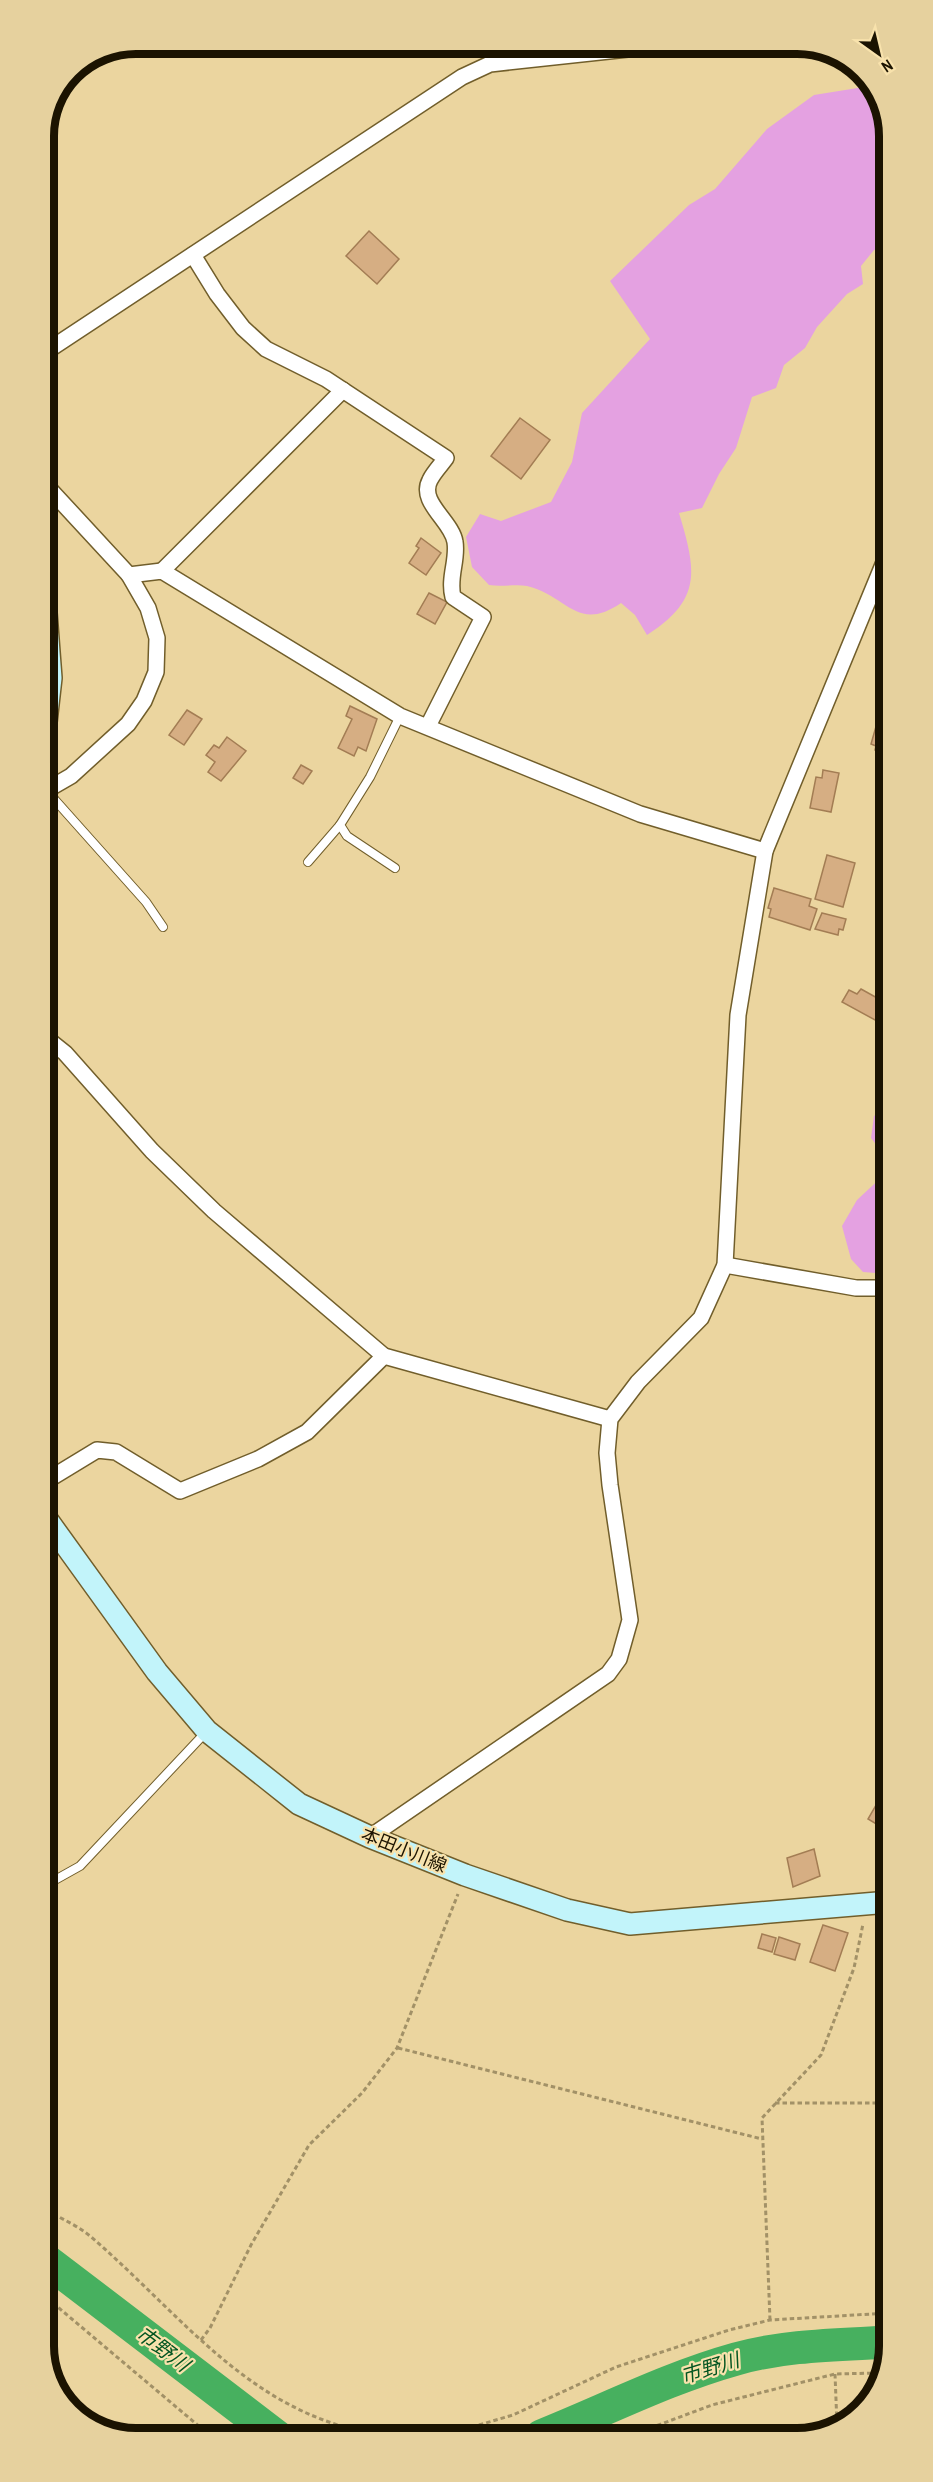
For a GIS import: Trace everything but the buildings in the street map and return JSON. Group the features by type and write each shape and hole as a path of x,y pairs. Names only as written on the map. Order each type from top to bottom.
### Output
{"main road":[{"name":"本田小川線","path":"54,1529 157,1672 207,1731 299,1804 370,1837 465,1875 567,1910 630,1924 769,1914 879,1902"}],"street":[{"path":"54,346 462,77 490,64 582,54"},
{"path":"193,255 217,294 243,328 266,349 343,390 446,458 428,482 427,493 432,505 452,530 456,543 450,587 453,597 483,617 428,726"},
{"path":"129,575 162,571 343,390"},
{"path":"54,494 129,575 151,618 157,638 156,672 144,701 128,724 71,776 54,786"},
{"path":"162,571 400,716 640,814 765,851"},
{"path":"370,1837 608,1674 619,1659 630,1620 610,1485 607,1454 610,1419 638,1382 701,1318 725,1265 738,1015 765,851 879,574"},
{"path":"54,1044 65,1053 152,1151 214,1211 384,1356 610,1419"},
{"path":"725,1265 856,1288 879,1288"},
{"path":"54,1476 97,1450 116,1452 180,1491 258,1459 307,1432 384,1356"}],"lane":[{"path":"308,862 340,825 370,777 400,716"},
{"path":"54,800 146,902 163,927"},
{"path":"340,825 347,836 395,868"},
{"path":"54,1881 80,1866 207,1731"}],"path":[{"path":"201,2340 210,2328 251,2245 309,2145 362,2093 398,2048 465,1875"},
{"path":"770,2320 762,2118 821,2055 854,1968 868,1902"},
{"path":"398,2048 762,2139"},
{"path":"775,2103 879,2103"},
{"path":"54,2215 88,2235 247,2380 287,2405 348,2428"},
{"path":"54,2304 200,2428"},
{"path":"469,2428 513,2415 616,2367 729,2330 770,2320 879,2314"},
{"path":"650,2428 712,2404 835,2374 874,2373"},
{"path":"835,2374 837,2417"}],"shaded area":[{"path":"862,87 870,100 876,115 879,136 879,249 874,250 861,266 863,284 847,294 817,327 805,348 784,365 776,388 752,397 736,448 719,474 702,508 679,513 691,567 686,596 678,609 647,635 635,615 621,603 606,611 594,614 583,613 527,586 489,585 472,567 466,537 480,514 501,521 551,502 572,462 582,413 650,339 610,281 689,205 715,189 767,129 814,95"},
{"path":"879,1113 879,1148 871,1138 874,1116"},
{"path":"879,1180 879,1273 863,1272 851,1259 842,1226 857,1200"}],"waterway":[{"name":"市野川","path":"54,2266 266,2428"},
{"name":"市野川","path":"560,2428 662,2385 736,2359 792,2348 879,2343"}]}
